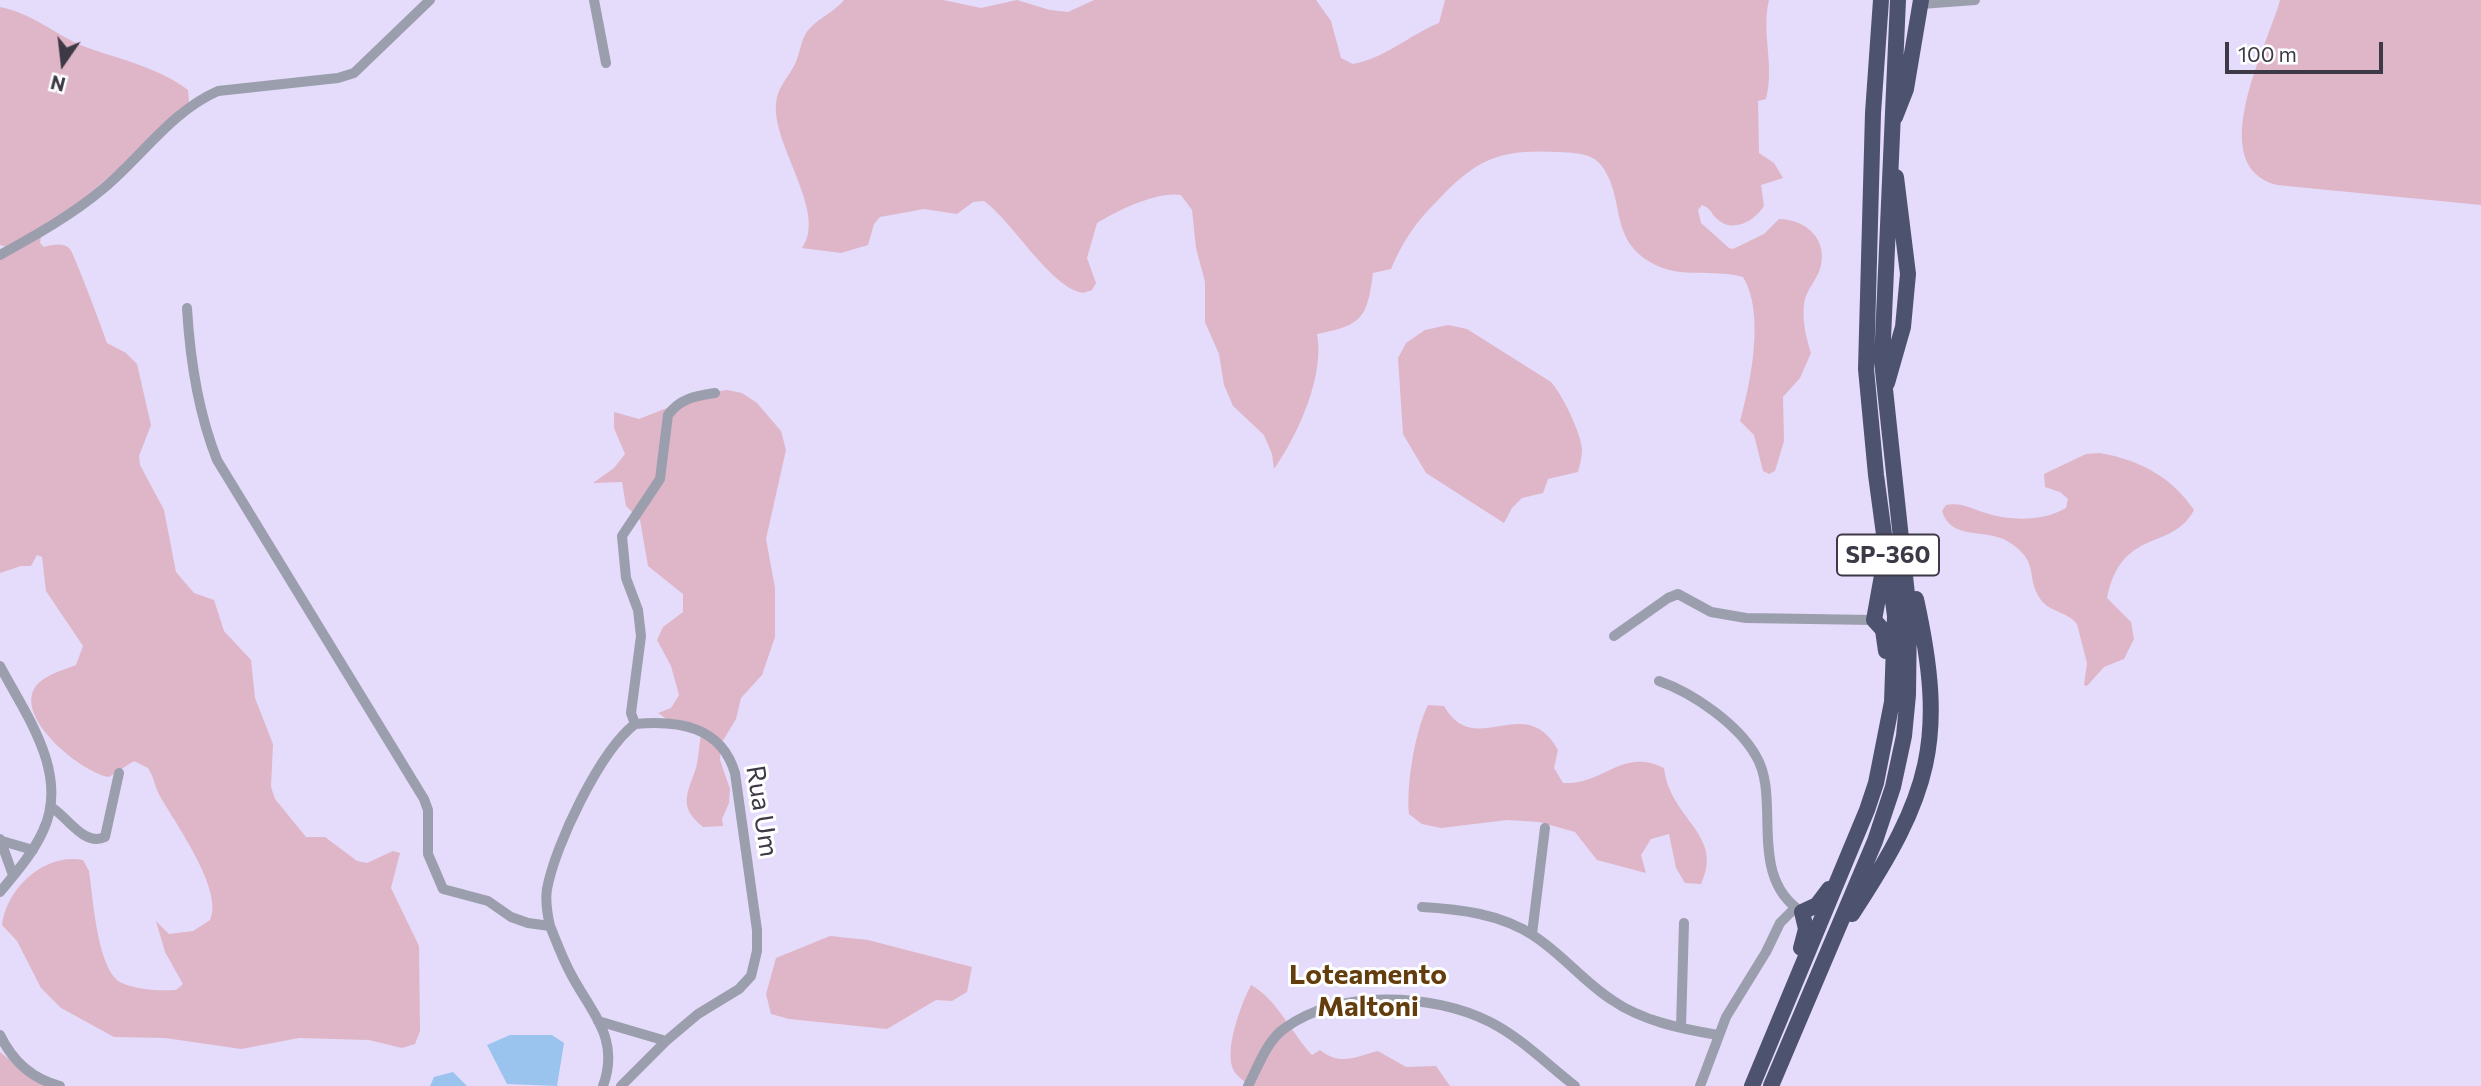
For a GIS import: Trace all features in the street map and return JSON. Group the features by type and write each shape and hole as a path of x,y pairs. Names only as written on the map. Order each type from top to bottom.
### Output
{"highway":[{"name":"SP-360","path":"1752,1086 1794,982 1842,876 1876,783 1892,702 1895,617 1871,438 1866,369 1873,113 1881,0"},
{"name":"SP-360","path":"1771,1086 1884,816 1904,736 1910,653 1905,558 1884,395 1883,301 1898,0"},
{"path":"1891,125 1906,89 1921,2"},
{"path":"1884,395 1903,327 1908,274 1890,146"},
{"path":"1885,536 1881,594 1874,620 1883,630 1886,640 1885,672 1892,702"},
{"path":"1831,945 1914,806 1928,759 1932,690 1922,627 1905,558"},
{"path":"1794,982 1806,933 1798,910 1817,905 1842,876"}],"street":[{"path":"0,256 65,218 96,195 182,112 204,97 229,89 327,79 354,73 430,0"},
{"path":"594,0 606,63"},
{"path":"1921,2 1975,0"},
{"path":"187,308 192,363 205,427 217,460 424,799 428,810 428,854 438,882 447,891 488,901 511,917 550,926"},
{"path":"603,1086 610,1068 610,1052 598,1021 573,978 550,926 546,908 547,890 559,845 610,750 635,724 631,697 640,635 638,610 626,578 622,536 660,480 668,415 674,406 689,398 715,393"},
{"path":"1614,636 1668,597 1678,594 1711,612 1746,618 1874,620"},
{"path":"0,666 48,764 52,784 51,807 44,828 33,850 0,892"},
{"path":"1660,681 1702,702 1757,756 1763,775 1766,839 1772,866 1782,891 1798,910 1780,923 1718,1035 1700,1086"},
{"name":"Rua Um","path":"621,1086 666,1041 698,1014 739,989 751,976 757,951 757,930 735,773 729,753 708,735 688,727 659,722 635,724"},
{"path":"51,807 64,814 85,837 100,840 109,831 119,774"},
{"path":"1532,934 1545,828"},
{"path":"1,840 33,850"},
{"path":"1,840 13,875"},
{"path":"1422,906 1459,909 1489,917 1532,934 1611,1000 1634,1012 1718,1035"},
{"path":"1681,1027 1684,923"},
{"path":"1248,1086 1283,1029 1323,1010 1359,1000 1389,998 1422,1003 1487,1020 1575,1086"},
{"path":"598,1021 666,1041"},
{"path":"0,1035 20,1065 34,1075 60,1086"}],"shaded area":[{"path":"844,0 943,0 981,8 1017,0 1050,10 1068,12 1094,0 1316,0 1331,21 1341,58 1353,64 1387,52 1439,23 1445,0 1769,0 1766,25 1769,74 1766,99 1758,101 1759,153 1774,163 1783,178 1761,185 1764,206 1754,217 1741,224 1727,225 1702,205 1698,210 1701,223 1729,248 1733,249 1764,234 1779,219 1806,227 1818,240 1821,249 1820,269 1804,304 1805,329 1811,353 1800,378 1783,397 1784,441 1775,471 1769,474 1763,471 1754,435 1740,421 1752,367 1755,328 1750,292 1743,277 1673,271 1650,262 1628,241 1609,178 1601,165 1581,154 1520,152 1491,159 1465,174 1439,199 1411,231 1391,269 1373,273 1368,300 1360,317 1344,327 1317,334 1317,368 1308,404 1274,469 1272,454 1264,435 1233,406 1224,385 1219,354 1205,322 1205,282 1196,248 1192,210 1181,195 1150,199 1127,207 1097,223 1087,258 1096,283 1092,290 1083,293 1071,288 1045,267 984,201 973,202 957,214 924,209 880,217 874,224 868,245 841,253 802,248 808,233 808,217 777,121 777,98 796,61 807,31"},
{"path":"2280,0 2481,0 2481,205 2277,185 2255,173 2244,154 2242,129 2254,72"},
{"path":"0,7 33,19 83,46 151,69 188,90 189,102 181,114 41,236 40,243 44,247 61,245 70,249 107,343 126,353 137,364 151,425 139,456 140,465 164,510 176,572 194,593 214,600 224,631 251,660 255,698 273,744 271,787 275,799 306,837 325,837 357,861 367,863 393,851 400,853 391,888 419,946 420,1031 415,1044 402,1048 369,1040 299,1038 241,1049 165,1038 114,1037 61,1008 41,988 17,941 2,925 11,898 30,876 55,862 83,860 89,871 102,949 114,976 122,983 135,987 176,990 183,984 165,952 156,921 169,934 193,931 210,920 213,907 205,876 159,794 148,768 134,761 109,777 97,773 69,756 43,729 31,702 34,689 47,677 76,665 83,646 46,591 42,557 37,555 31,566 21,566 0,573 0,258 7,247 0,245"},
{"path":"1448,325 1467,329 1551,382 1570,414 1581,442 1582,455 1578,472 1548,479 1543,493 1522,498 1512,508 1504,523 1426,473 1403,434 1398,358 1406,343 1425,330"},
{"path":"727,390 742,393 757,403 781,431 786,450 766,539 775,588 775,637 762,675 741,698 736,719 721,744 720,760 730,789 729,803 722,819 723,826 703,827 695,820 687,806 701,734 681,729 658,713 671,708 679,695 671,666 657,640 663,627 683,612 683,594 648,566 640,520 626,506 622,482 593,483 614,468 625,454 614,428 614,412 639,419 705,393"},
{"path":"2100,453 2128,460 2153,471 2175,488 2194,510 2185,523 2135,550 2114,575 2107,598 2131,622 2134,639 2124,659 2104,667 2087,686 2084,685 2087,663 2077,624 2041,600 2025,556 1998,537 1953,527 1942,511 1946,505 1958,505 2018,519 2057,512 2066,508 2068,499 2060,492 2045,487 2044,474 2086,454"},
{"path":"1428,705 1444,706 1457,721 1471,728 1515,724 1530,726 1545,733 1558,750 1554,768 1563,783 1590,779 1624,764 1636,762 1664,768 1668,786 1701,839 1706,852 1707,867 1701,884 1685,883 1676,868 1669,834 1651,839 1641,855 1646,873 1597,860 1575,832 1539,822 1507,820 1441,828 1422,824 1409,814 1409,789 1415,744"},
{"path":"830,936 868,940 972,967 967,992 952,1001 936,1000 887,1029 789,1019 771,1014 766,994 776,958"},
{"path":"1251,985 1276,1007 1312,1055 1320,1050 1334,1058 1348,1059 1378,1051 1406,1067 1436,1066 1450,1086 1250,1086 1234,1071 1231,1052 1238,1016"},
{"path":"0,1052 39,1083 47,1086 0,1086"}],"water":[{"path":"510,1035 552,1035 564,1043 557,1086 507,1084 487,1045"},
{"path":"453,1072 467,1086 430,1086 434,1077"}],"district":[{"name":"Loteamento Maltoni","path":"1368,991"}]}
